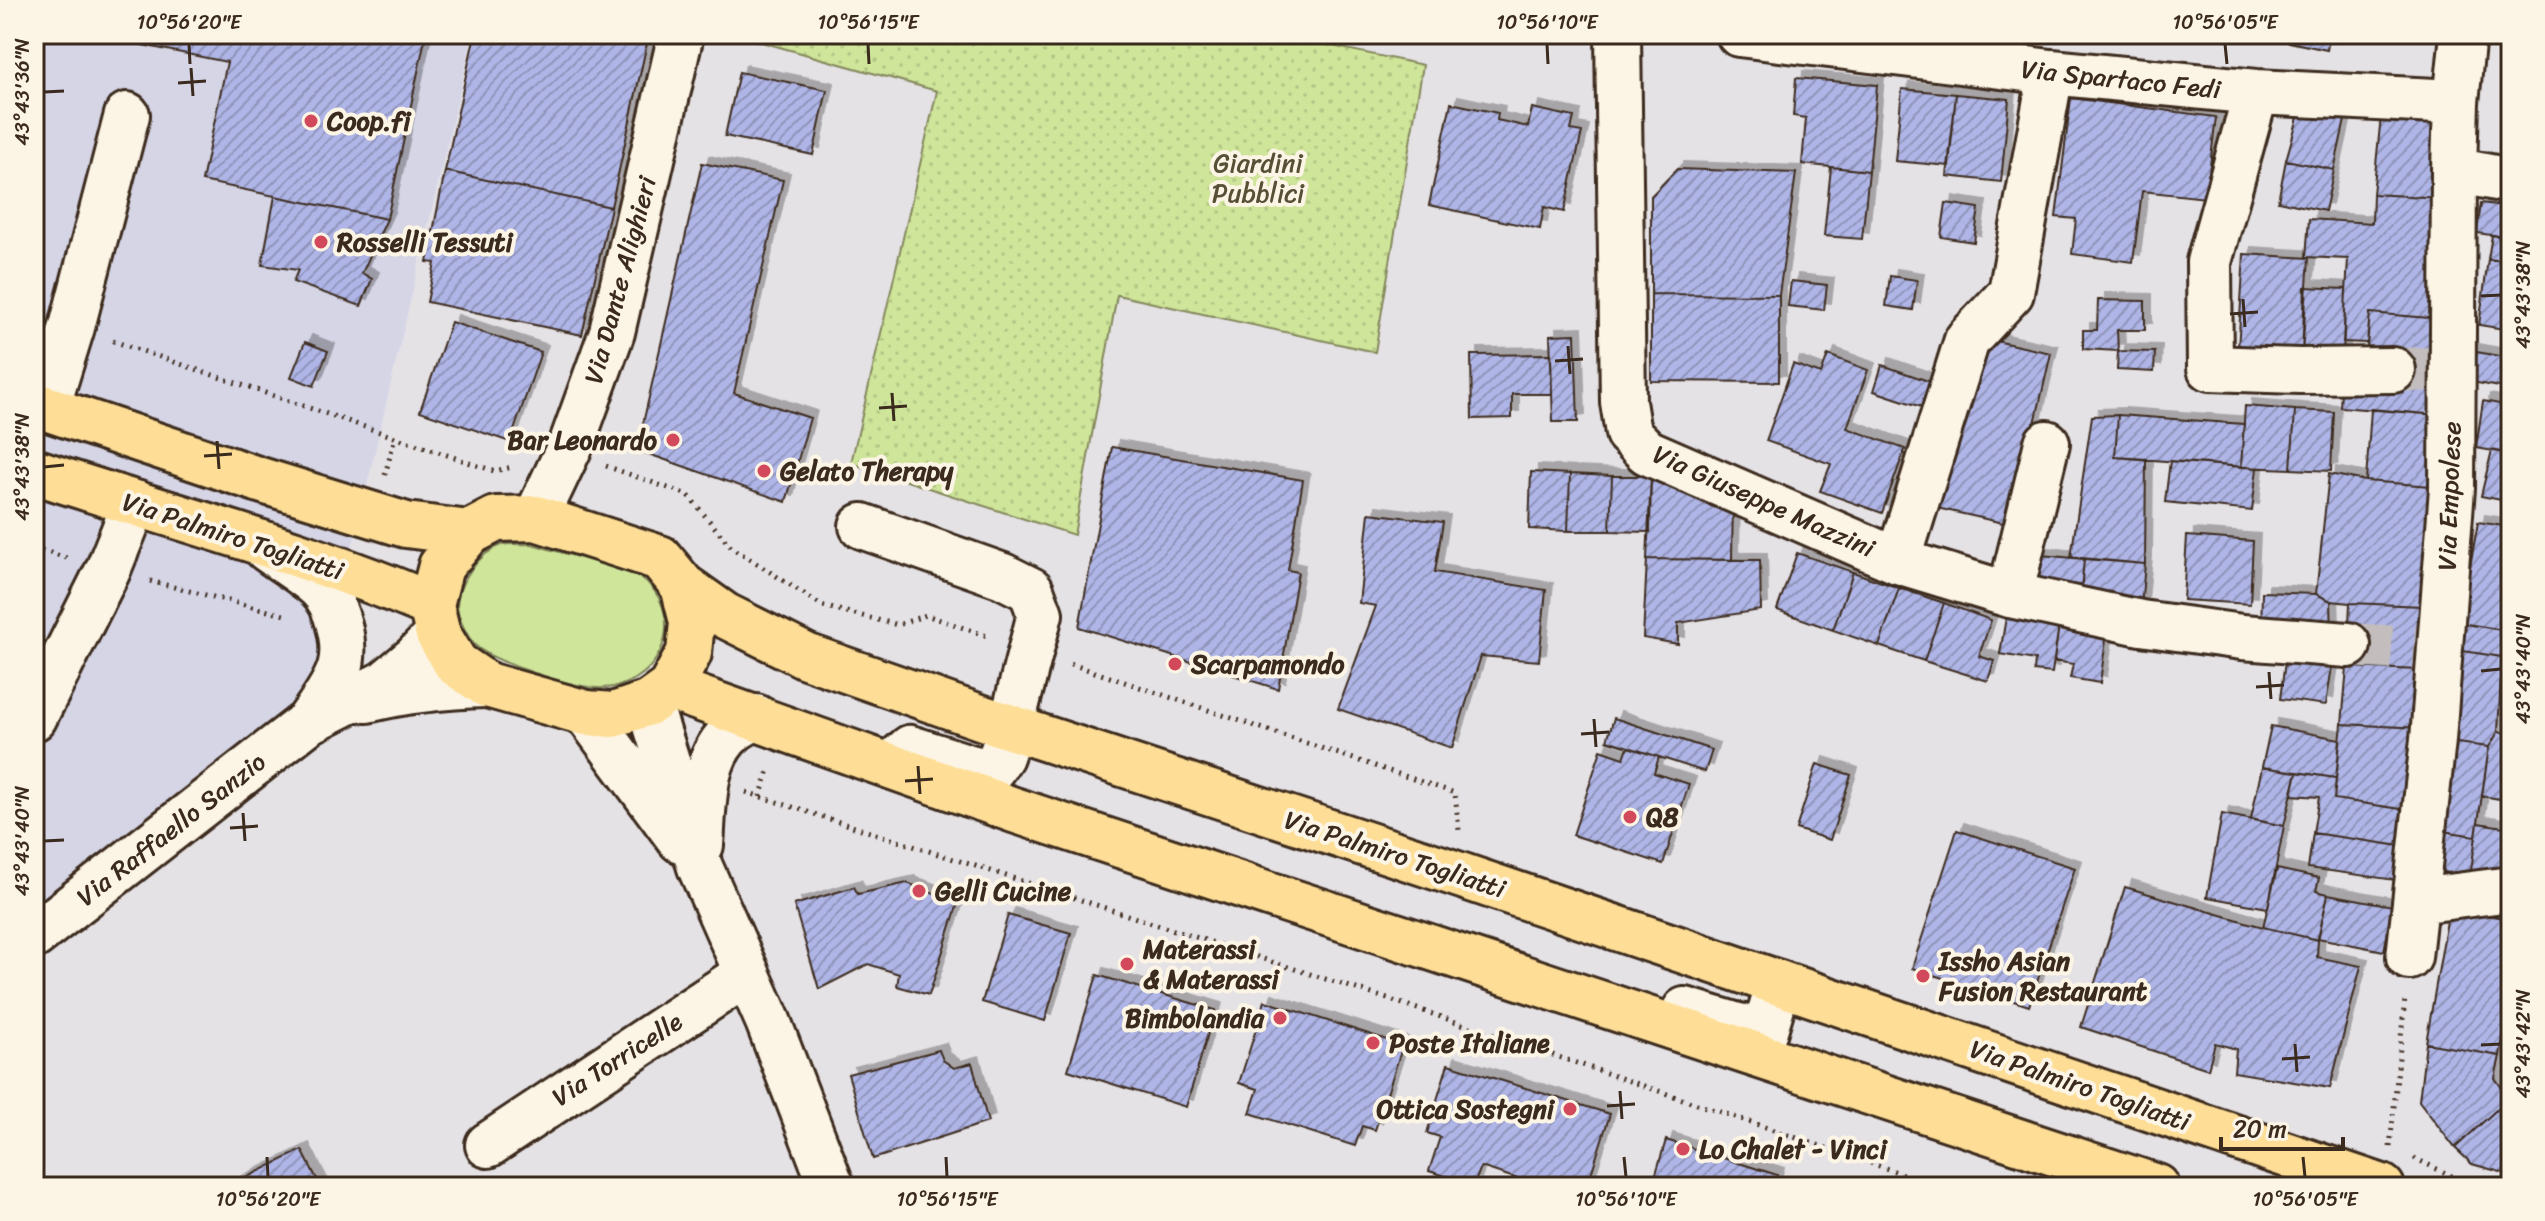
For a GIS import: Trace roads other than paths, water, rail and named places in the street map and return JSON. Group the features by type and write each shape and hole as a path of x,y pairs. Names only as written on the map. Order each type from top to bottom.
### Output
{"main road":[{"name":"Via Palmiro Togliatti","path":"41,406 396,522 469,533"},
{"name":"Via Palmiro Togliatti","path":"34,471 255,540 434,620 441,566 469,533 496,519 536,518 660,558 683,586 724,615 806,656 1779,983 2387,1164"},
{"name":"Via Palmiro Togliatti","path":"659,696 689,653 692,622 683,586"},
{"path":"434,620 456,664 487,685 586,713 613,715 659,696 756,717 1014,810 2157,1187"}],"street":[{"name":"Via Dante Alighieri","path":"536,518 567,452 612,332 681,34"},
{"name":"Via Giuseppe Mazzini","path":"1618,34 1623,402 1628,433 1647,452 1898,561 2010,595 2141,623 2242,637 2348,645"},
{"name":"Via Empolese","path":"2409,957 2417,901 2430,648 2452,488 2445,369 2456,102 2463,34"},
{"name":"Via Spartaco Fedi","path":"1766,36 2051,72 2256,92 2456,102"},
{"path":"1898,561 1967,340 2011,293 2051,72"},
{"path":"2256,92 2209,262 2210,368 2393,370"},
{"path":"41,406 72,327 127,115"},
{"path":"2454,170 2511,181"},
{"path":"2010,595 2047,443"},
{"path":"34,718 108,570 135,503"},
{"path":"862,526 1003,576 1031,590 1040,614 1011,727 1001,756 993,768 976,769 910,748 891,765"},
{"name":"Via Raffaello Sanzio","path":"255,540 320,587 334,608 341,646 341,667 325,714"},
{"name":"Via Raffaello Sanzio","path":"34,936 325,714 385,683 415,658 434,620"},
{"name":"Via Raffaello Sanzio","path":"325,714 392,694 447,686 487,685"},
{"path":"659,696 700,867 768,1021 832,1187"},
{"path":"586,713 700,867"},
{"path":"700,867 706,780 716,754 732,731 756,717"},
{"path":"2417,901 2511,889"},
{"name":"Via Torricelle","path":"488,1145 746,974"},
{"path":"1650,1020 1663,1005 1738,1026 1765,1030 1779,983"}],"tunnel":[{"path":"2393,370 2437,369"},
{"path":"2348,645 2421,649"}],"place":[{"name":"Coop.fi","path":"311,121"},
{"name":"Rosselli Tessuti","path":"321,242"},
{"name":"Bar Leonardo","path":"673,440"},
{"name":"Gelato Therapy","path":"764,471"},
{"name":"Scarpamondo","path":"1175,664"},
{"name":"Q8","path":"1630,817"},
{"name":"Gelli Cucine","path":"919,891"},
{"name":"Materassi & Materassi","path":"1127,964"},
{"name":"Issho Asian Fusion Restaurant","path":"1923,976"},
{"name":"Bimbolandia","path":"1280,1018"},
{"name":"Poste Italiane","path":"1373,1043"},
{"name":"Ottica Sostegni","path":"1570,1109"},
{"name":"Lo Chalet - Vinci","path":"1683,1149"}],"park label":[{"name":"Giardini Pubblici","path":"1258,178"}]}
